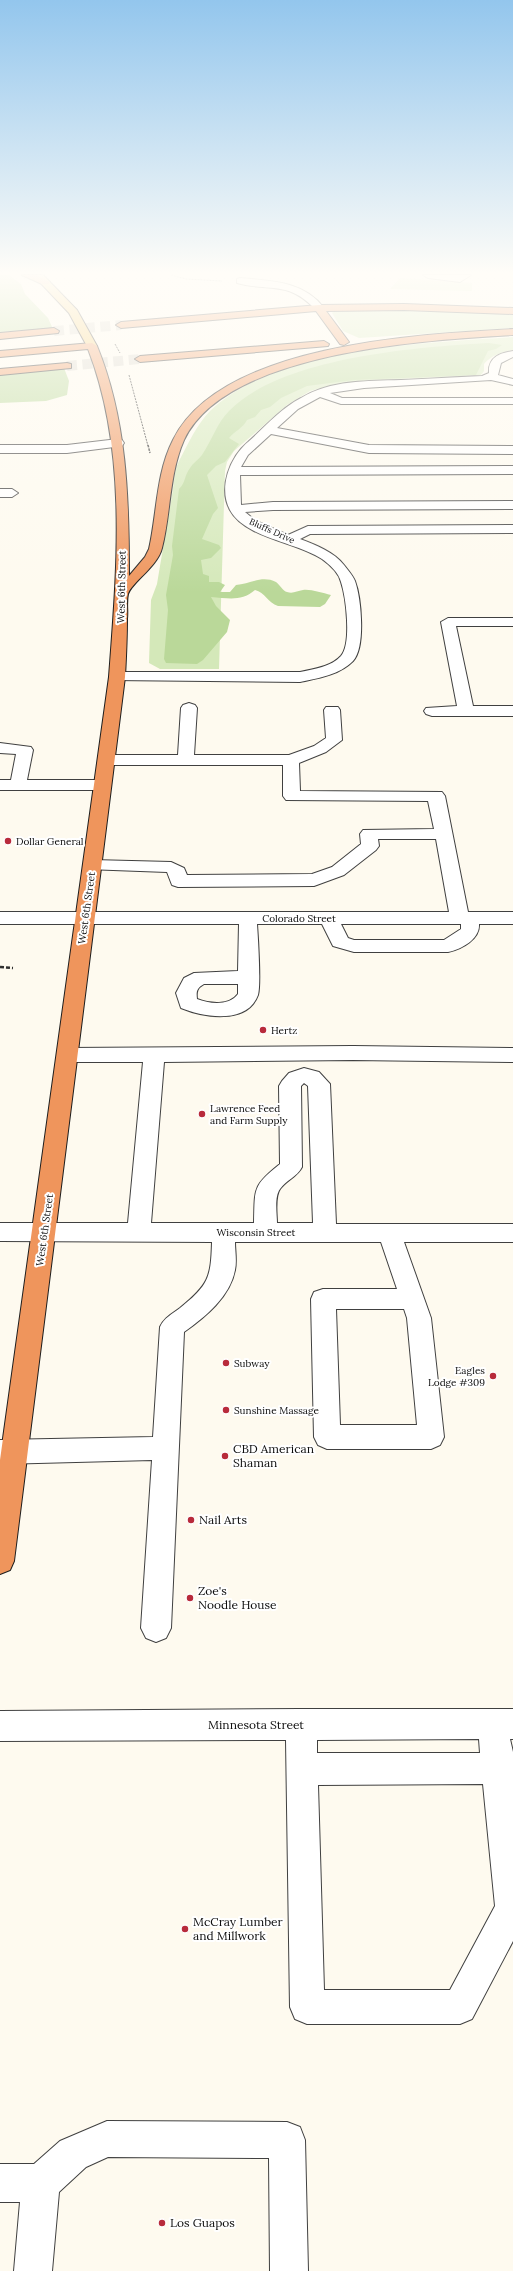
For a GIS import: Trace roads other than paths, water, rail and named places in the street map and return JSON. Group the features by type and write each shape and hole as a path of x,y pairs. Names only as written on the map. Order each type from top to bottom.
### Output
{"highway":[{"name":"West 6th Street","path":"0,1561 7,1452 43,1232 117,677 122,592 122,495 118,443 113,409 106,381"},
{"path":"122,592 154,554 172,461 179,439 192,419 205,405 225,391 243,381"}],"street":[{"path":"415,381 358,384 320,393 297,404 240,456 234,471 233,498 236,509 273,506 513,506"},
{"path":"320,393 341,401 513,401"},
{"path":"268,430 369,449 513,450"},
{"path":"0,449 67,449 118,443"},
{"path":"234,471 513,470"},
{"name":"Bluffs Drive","path":"117,677 300,677 328,671 340,665 349,658 356,644 348,581 344,573 323,554 247,520 236,509"},
{"path":"290,539 308,530 513,529"},
{"path":"466,711 448,622 513,622"},
{"path":"186,760 189,708"},
{"path":"106,760 291,760 320,749 334,740 332,710"},
{"path":"432,711 513,711"},
{"path":"0,748 25,750 18,785"},
{"path":"291,760 292,796 436,796 443,834 470,932 448,946 354,946 340,942 329,918"},
{"path":"0,785 103,784"},
{"path":"92,865 157,865 171,867 178,872 178,881 314,880 338,872 370,846 369,834 443,834"},
{"name":"Colorado Street","path":"0,918 513,918"},
{"path":"248,918 248,977"},
{"path":"139,1232 154,1054"},
{"path":"67,1055 513,1055"},
{"path":"265,1232 266,1195 270,1184 291,1166 290,1086 294,1078 303,1075 313,1077 319,1084 325,1232"},
{"name":"Wisconsin Street","path":"0,1232 513,1233"},
{"path":"156,1628 172,1327 198,1310 212,1291 223,1272 224,1232"},
{"path":"389,1232 419,1318 431,1437 327,1437 323,1299 412,1300"},
{"path":"7,1452 165,1448"},
{"path":"301,1724 307,2007 460,2007 512,1908 503,1724"},
{"name":"Minnesota Street","path":"0,1726 503,1724"},
{"path":"302,1769 505,1768"},
{"path":"0,2183 41,2183 73,2154 107,2139 287,2140 289,2271"},
{"path":"33,2271 41,2183"}],"place":[{"name":"Dollar General","path":"8,841"},
{"name":"Hertz","path":"263,1030"},
{"name":"Lawrence Feed and Farm Supply","path":"202,1114"},
{"name":"Subway","path":"226,1363"},
{"name":"Eagles Lodge #309","path":"493,1376"},
{"name":"Sunshine Massage","path":"226,1410"},
{"name":"CBD American Shaman","path":"225,1456"},
{"name":"Nail Arts","path":"191,1520"},
{"name":"Zoe's Noodle House","path":"190,1598"},
{"name":"McCray Lumber and Millwork","path":"185,1929"},
{"name":"Los Guapos","path":"162,2223"}]}
